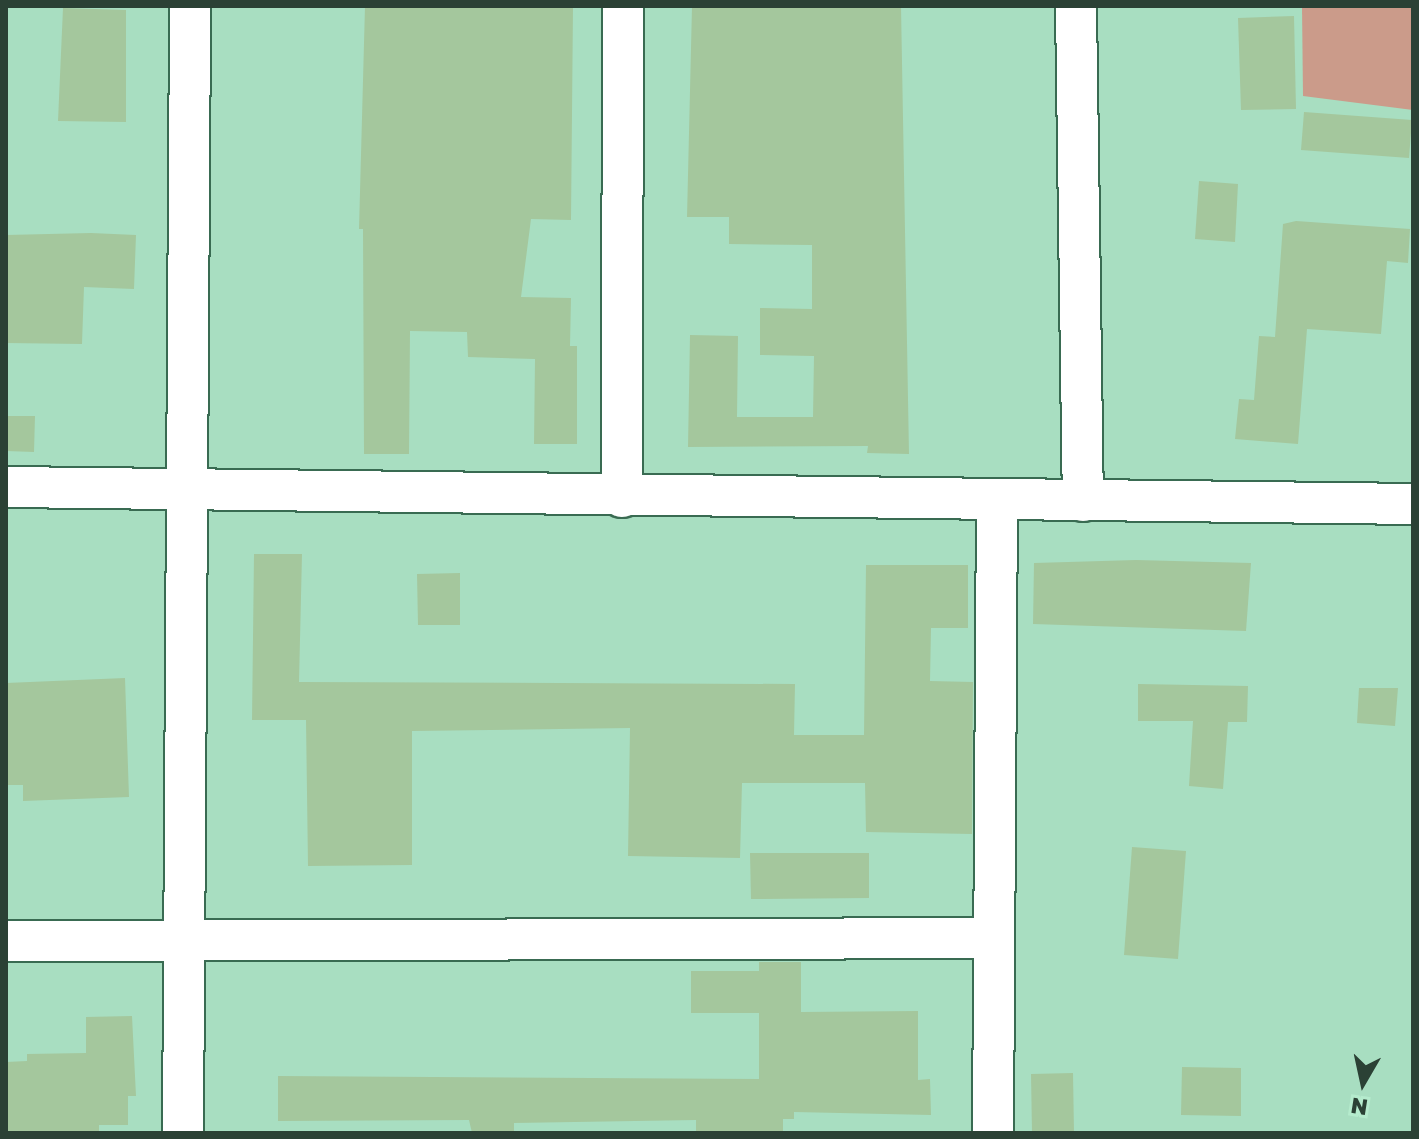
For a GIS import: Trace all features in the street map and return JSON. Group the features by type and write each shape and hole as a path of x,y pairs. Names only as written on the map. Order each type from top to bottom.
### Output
{"street":[{"path":"183,1133 190,6"},
{"path":"622,497 623,6"},
{"path":"1076,6 1083,501"},
{"path":"6,487 187,493 1413,504"},
{"path":"993,1133 997,499"},
{"path":"6,941 994,938"}],"shaded area":[{"path":"1302,6 1413,6 1413,110 1303,96"}],"building":[{"path":"365,6 573,7 571,220 531,219 521,297 571,298 570,346 577,346 577,444 534,444 535,359 468,357 467,332 410,331 409,454 364,454 363,229 359,229"},
{"path":"692,6 901,6 909,454 867,453 868,446 688,447 690,335 738,336 737,417 813,417 814,356 760,355 760,308 812,309 812,245 729,244 729,217 687,217"},
{"path":"63,8 126,10 126,122 58,121"},
{"path":"1294,16 1296,109 1241,110 1238,18"},
{"path":"1304,112 1412,120 1409,158 1301,150"},
{"path":"1199,181 1238,184 1235,242 1195,239"},
{"path":"1296,221 1410,229 1408,263 1387,261 1381,334 1307,329 1298,444 1235,439 1239,399 1254,400 1259,336 1275,337 1283,224"},
{"path":"6,235 136,235 134,289 84,287 82,344 6,343"},
{"path":"6,416 35,416 34,452 6,451"},
{"path":"254,554 302,554 299,682 795,684 794,735 864,735 866,565 968,565 968,628 931,628 930,681 973,682 972,834 866,832 865,783 742,783 740,858 628,856 630,728 412,731 412,865 308,866 306,720 252,720"},
{"path":"1136,560 1251,563 1246,631 1033,624 1034,563"},
{"path":"460,573 460,625 418,625 417,574"},
{"path":"125,678 129,797 23,801 23,785 6,785 6,683"},
{"path":"1138,684 1248,686 1247,722 1228,722 1223,789 1189,786 1193,721 1138,721"},
{"path":"1359,688 1398,688 1395,726 1357,723"},
{"path":"1132,847 1186,851 1178,959 1124,955"},
{"path":"750,853 869,853 869,898 751,899"},
{"path":"759,962 801,962 801,1012 918,1011 918,1080 930,1079 931,1115 794,1112 794,1119 783,1119 783,1133 696,1133 696,1120 514,1123 514,1133 472,1133 469,1120 278,1121 278,1076 759,1079 759,1013 691,1013 691,971 759,971"},
{"path":"132,1016 136,1096 128,1096 128,1125 99,1125 99,1133 6,1133 6,1062 27,1061 27,1054 86,1053 86,1017"},
{"path":"1182,1067 1241,1068 1241,1116 1181,1115"},
{"path":"1073,1073 1074,1133 1032,1133 1031,1074"}]}
